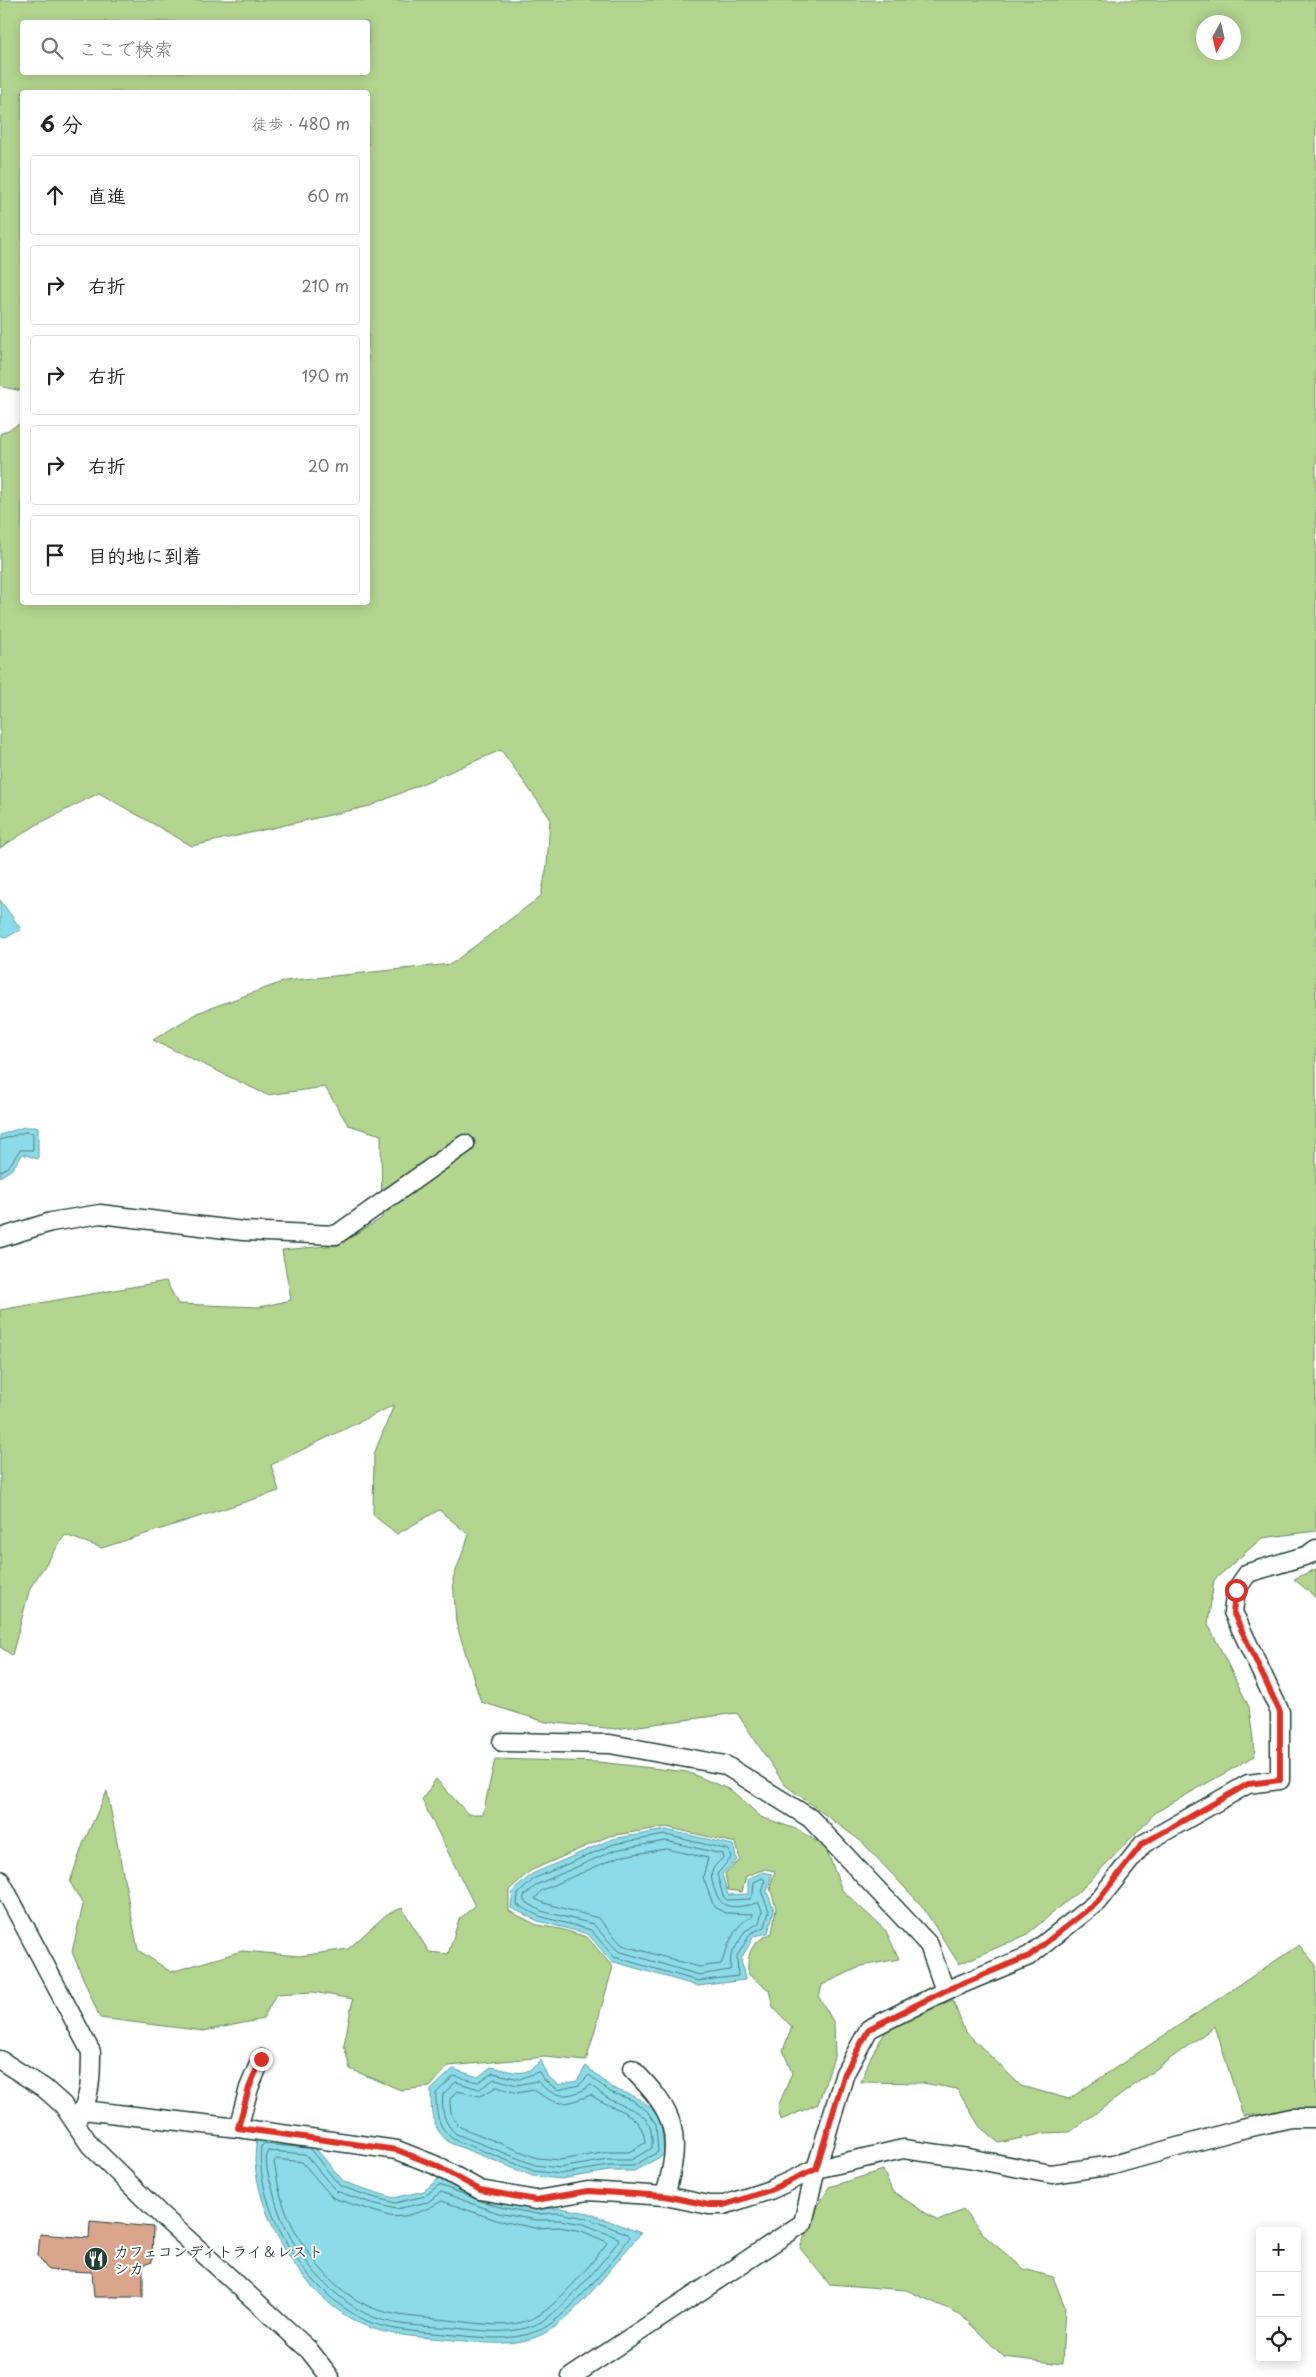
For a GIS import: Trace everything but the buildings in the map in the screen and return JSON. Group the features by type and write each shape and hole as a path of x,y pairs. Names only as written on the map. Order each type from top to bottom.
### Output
{"street":[{"path":"0,1238 51,1222 100,1214 243,1231 336,1235 465,1144"},
{"path":"571,2377 803,2223 816,2169 845,2073 869,2029 944,1991 1029,1956 1097,1902 1142,1844 1248,1784 1280,1780 1280,1712 1233,1612 1236,1590 1248,1573 1308,1555 1316,1550"},
{"path":"502,1742 610,1744 725,1764 810,1818 929,1945 944,1991"},
{"path":"0,1880 91,2052 90,2081 79,2117 90,2145 161,2215 309,2350 330,2377"},
{"path":"238,2128 249,2088 261,2059"},
{"path":"0,2060 44,2088 62,2105 79,2117 238,2128 397,2150 435,2165 480,2190 536,2200 588,2191 665,2196 709,2205 724,2205 770,2190 816,2169 903,2149 968,2158 1050,2174 1113,2165 1238,2130 1291,2118 1316,2118"},
{"path":"632,2068 655,2092 672,2120 674,2166 665,2196"}],"green space":[{"path":"0,0 1316,0 1316,1531 1262,1538 1214,1580 1208,1624 1249,1707 1255,1756 1156,1812 1084,1887 1026,1935 959,1964 922,1906 862,1842 785,1785 737,1713 616,1729 546,1722 481,1702 456,1623 453,1579 469,1535 439,1510 397,1534 373,1515 374,1454 394,1405 271,1465 279,1491 102,1548 65,1535 30,1588 12,1655 0,1647 0,1310 166,1281 178,1304 260,1307 291,1300 282,1250 338,1245 382,1218 381,1135 348,1125 325,1087 267,1095 153,1040 197,1013 285,981 451,964 541,896 547,865 550,818 501,750 370,806 192,846 99,793 38,824 0,848 0,434 20,424 20,605 370,605 370,90 20,90 20,391 3,387 0,384 0,97 3,90 0,87"},
{"path":"1316,1569 1316,1598 1294,1579"},
{"path":"495,1759 599,1762 687,1772 731,1790 761,1817 796,1829 825,1846 842,1890 886,1931 899,1959 862,1966 822,1985 819,1997 834,2023 835,2054 818,2104 781,2120 778,2107 792,2073 783,2050 792,2027 773,2007 769,1990 748,1974 752,1948 765,1936 772,1933 776,1908 770,1887 775,1871 765,1869 746,1876 742,1892 728,1890 725,1873 740,1860 736,1843 666,1827 609,1836 530,1871 509,1890 509,1911 537,1925 587,1937 613,1967 586,2061 545,2057 449,2066 430,2087 401,2090 350,2069 344,2045 353,1999 313,1992 276,1994 263,2019 204,2031 100,2018 72,1952 83,1905 70,1882 83,1844 107,1791 138,1950 171,1972 242,1951 300,1956 348,1949 387,1914 402,1908 429,1952 448,1954 459,1919 475,1906 422,1800 436,1779 468,1814 483,1814"},
{"path":"1299,1945 1316,1965 1316,2108 1243,2116 1215,2026 1070,2132 1045,2133 999,2143 980,2127 957,2089 923,2083 861,2082 871,2056 889,2026 953,2000 964,2030 1021,2086 1069,2099"},
{"path":"883,2170 892,2191 938,2221 963,2210 987,2238 1024,2269 1053,2277 1065,2307 1062,2364 1004,2357 960,2314 906,2290 829,2284 800,2248 814,2213 829,2187"}],"water":[{"path":"0,900 21,929 6,938 0,934"},
{"path":"24,1127 38,1127 38,1159 23,1154 12,1169 0,1177 0,1135"},
{"path":"666,1830 733,1845 737,1860 722,1874 728,1895 748,1894 748,1879 763,1872 772,1874 767,1892 774,1910 768,1933 754,1936 741,1959 745,1980 698,1986 611,1961 588,1934 538,1921 511,1908 513,1891 532,1874 612,1839"},
{"path":"541,2060 547,2076 559,2085 577,2081 586,2066 612,2088 634,2096 651,2107 661,2122 664,2155 634,2171 609,2171 561,2179 533,2176 450,2143 439,2132 433,2120 431,2090 453,2069 478,2077 491,2067 513,2072 524,2072"},
{"path":"257,2139 312,2144 344,2182 394,2198 424,2191 438,2179 501,2202 538,2209 560,2208 588,2213 641,2233 596,2287 570,2314 558,2325 536,2337 513,2342 489,2343 412,2336 381,2331 349,2317 328,2302 309,2283 292,2260 277,2236 266,2211 255,2161"}],"place":[{"name":"カフェコンディトライ＆レスト シカ","path":"96,2259"}],"route":[{"path":"261,2059 249,2088 238,2128 397,2150 435,2165 480,2190 536,2200 588,2191 665,2196 709,2205 724,2205 770,2190 816,2169 845,2073 869,2029 944,1991 1029,1956 1097,1902 1142,1844 1248,1784 1280,1780 1280,1712 1233,1612 1236,1590"}]}
